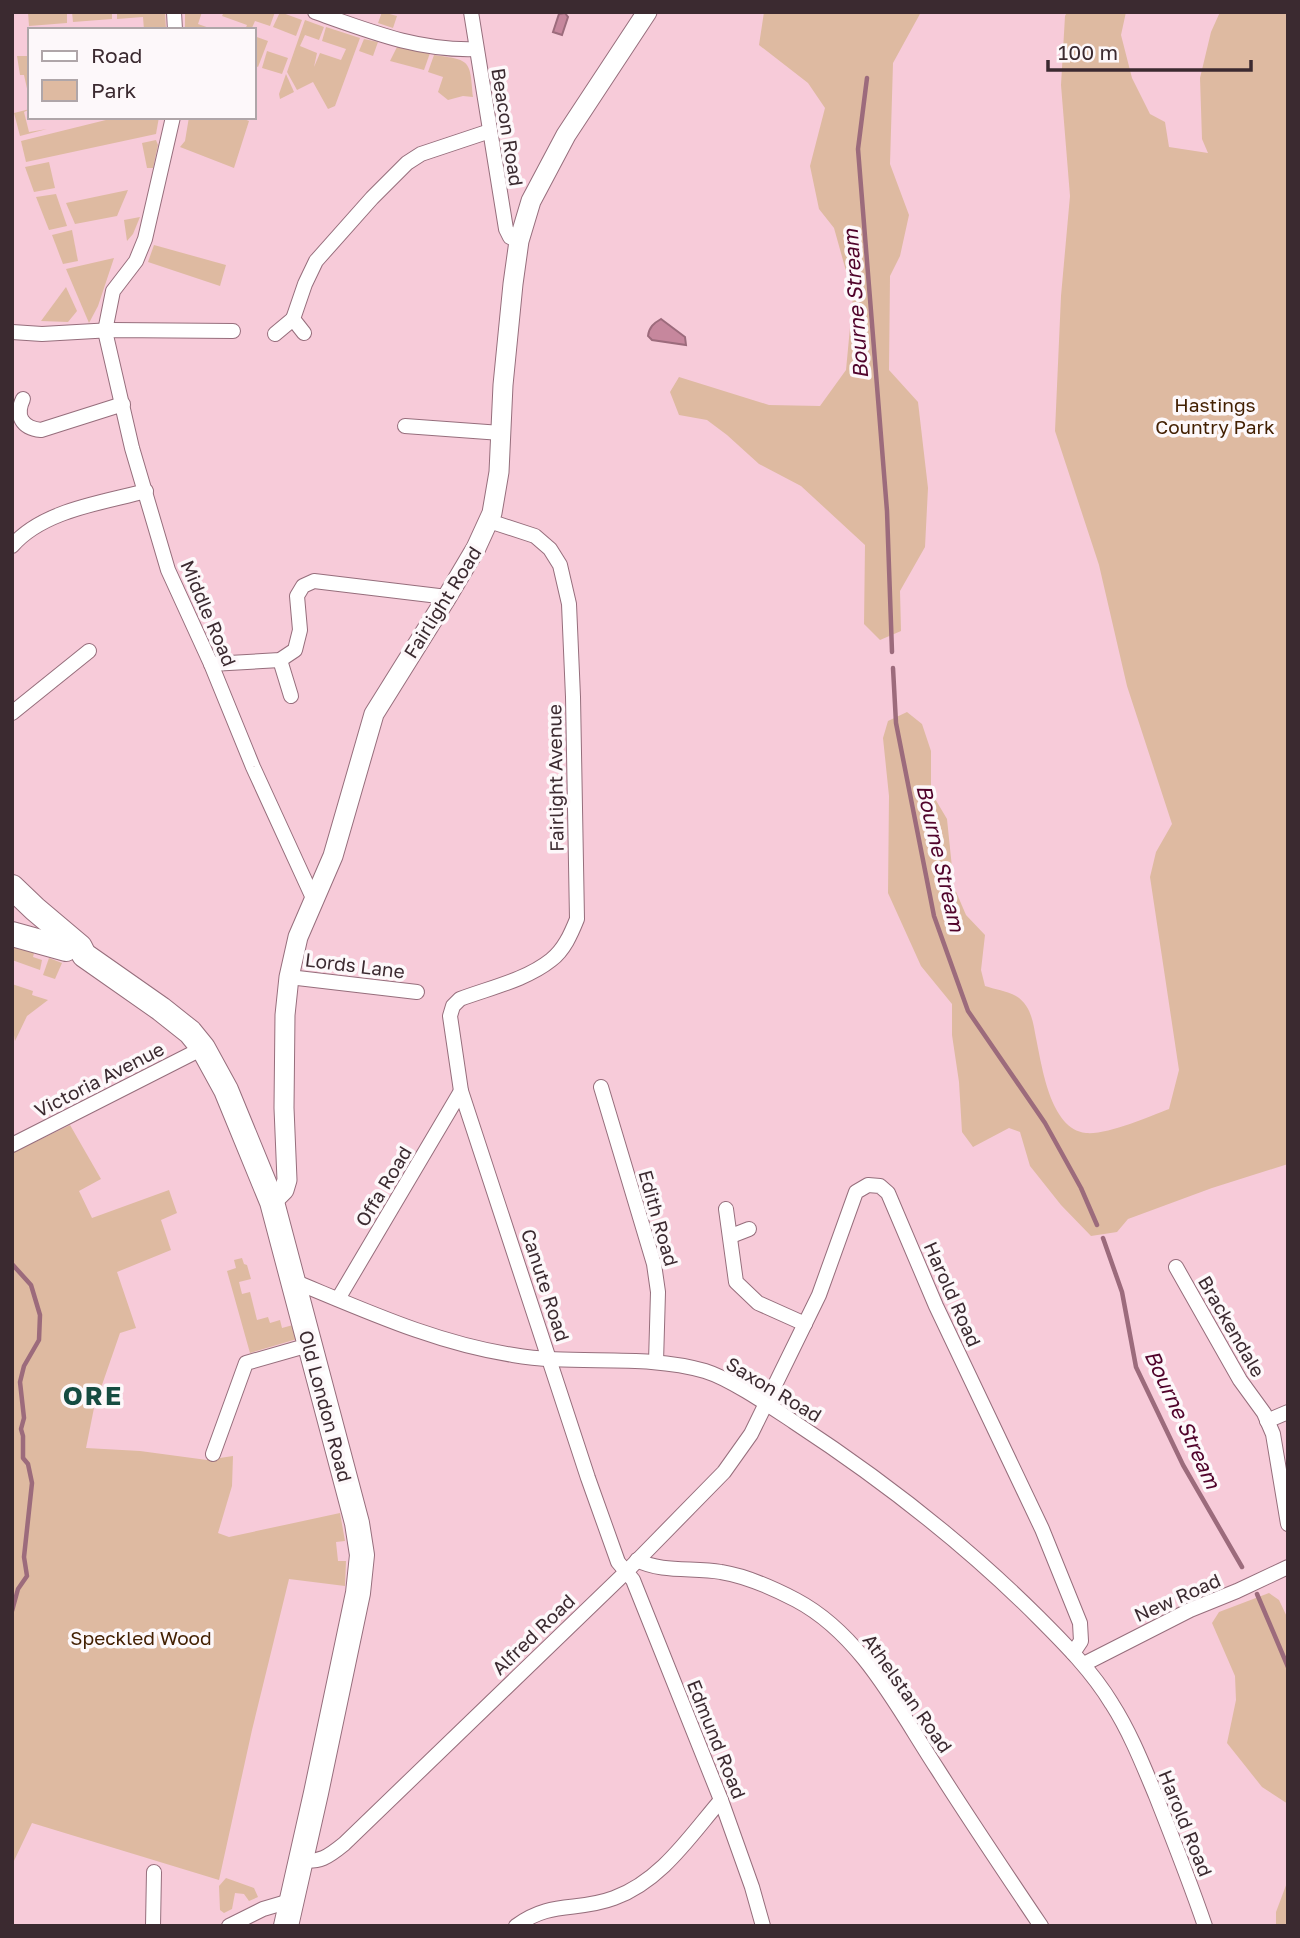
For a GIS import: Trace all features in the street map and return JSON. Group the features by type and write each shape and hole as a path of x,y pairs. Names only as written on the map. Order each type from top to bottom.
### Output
{"highway":[{"name":"Old London Road","path":"16,901 75,952 179,1023 203,1048 226,1090 272,1202 357,1523 362,1555 358,1592 288,1914"},
{"path":"12,934 75,952"}],"street":[{"path":"315,12 424,47 476,49"},
{"name":"Beacon Road","path":"471,12 506,229 510,237 519,241"},
{"name":"Fairlight Road","path":"272,1202 284,1190 288,1170 284,1108 285,1015 289,977 298,937 333,856 374,714 447,597 489,521 499,472 510,309 519,241 531,201 566,135 647,12"},
{"path":"105,331 113,291 123,274 136,261 145,239 173,119"},
{"path":"275,334 293,319 316,261 388,181 421,154 489,131"},
{"path":"293,319 304,333"},
{"name":"Middle Road","path":"105,331 132,447 168,570 313,898"},
{"path":"12,332 42,334 233,331"},
{"path":"23,399 19,408 20,419 28,427 41,430 123,404"},
{"path":"405,426 501,433"},
{"path":"12,547 18,539 38,525 62,514 146,491"},
{"name":"Fairlight Avenue","path":"453,1006 460,999 528,974 552,960 567,942 577,919 569,604 560,565 550,549 535,536 489,521"},
{"path":"211,664 280,660 295,650 300,630 298,596 303,586 314,581 447,597"},
{"path":"12,713 89,651"},
{"path":"280,660 291,696"},
{"name":"Lords Lane","path":"289,977 417,992"},
{"name":"Canute Road","path":"453,1006 450,1016 461,1091 592,1490 618,1562 626,1572"},
{"name":"Victoria Avenue","path":"12,1145 203,1048"},
{"name":"Edith Road","path":"601,1087 654,1264 658,1292 656,1362"},
{"name":"Offa Road","path":"338,1299 461,1091"},
{"name":"Harold Road","path":"766,1403 819,1295 856,1192 868,1185 880,1186 888,1194 936,1306 1042,1529 1080,1623 1081,1641 1073,1653"},
{"path":"726,1209 736,1282 758,1303 805,1324"},
{"path":"731,1236 749,1229"},
{"name":"Brackendale","path":"1176,1267 1273,1434 1288,1524"},
{"name":"Saxon Road","path":"291,1280 428,1335 463,1345 514,1356 656,1362 707,1371 766,1403 880,1480 955,1540 1020,1599 1084,1664"},
{"path":"213,1454 246,1363 310,1345"},
{"name":"Alfred Road","path":"299,1860 315,1862 326,1858 344,1844 626,1572 724,1472 751,1434 766,1403"},
{"path":"1267,1421 1288,1412"},
{"name":"Athelstan Road","path":"637,1560 654,1567 724,1572 748,1580 797,1601 850,1641 885,1689 1041,1926"},
{"name":"New Road","path":"1084,1664 1190,1610 1288,1567"},
{"name":"Edmund Road","path":"626,1572 633,1580 721,1800 763,1926"},
{"name":"Harold Road","path":"1084,1664 1112,1704 1141,1760 1205,1926"},
{"path":"516,1926 530,1916 549,1909 614,1898 637,1886 669,1861 721,1800"},
{"path":"153,1926 154,1872"},
{"path":"229,1926 263,1909 288,1914"}],"green space":[{"path":"28,12 67,12 67,23 29,26"},
{"path":"72,12 112,12 112,19 73,22"},
{"path":"117,12 165,12 166,28 144,28 143,17 117,19"},
{"path":"185,12 202,12 198,24 209,28 185,28"},
{"path":"224,12 275,12 270,26 255,21 252,28 246,28 247,25 222,16"},
{"path":"280,12 302,20 296,36 273,27"},
{"path":"382,12 397,16 393,28 378,23"},
{"path":"764,12 921,12 893,63 890,164 909,215 900,256 890,276 889,370 918,402 928,488 925,547 900,591 901,631 880,640 864,624 865,545 801,486 759,464 707,420 679,415 670,392 679,377 769,405 820,406 846,370 853,296 834,228 819,209 810,166 825,108 808,83 759,45"},
{"name":"Hastings Country Park","path":"1067,12 1126,12 1121,35 1132,78 1150,114 1165,122 1169,147 1208,153 1202,139 1200,78 1211,32 1220,12 1288,12 1288,1164 1128,1219 1117,1232 1091,1236 1061,1205 1030,1166 1020,1132 1009,1128 973,1147 962,1132 959,1082 952,1035 952,1004 921,966 888,893 889,796 883,738 888,721 907,712 922,724 931,751 931,792 947,819 954,887 966,915 985,935 981,970 985,986 1016,996 1028,1009 1045,1079 1056,1109 1064,1120 1074,1129 1095,1133 1128,1125 1169,1109 1179,1070 1150,877 1156,852 1172,824 1127,686 1099,565 1055,431 1061,296 1070,196 1061,85"},
{"path":"305,20 324,27 319,40 305,35 300,46 317,53 314,67 320,53 341,60 346,49 322,41 326,27 360,38 335,106 328,109 313,82 297,90 287,72"},
{"path":"256,37 268,41 258,67 256,66"},
{"path":"364,39 378,42 373,56 359,51"},
{"path":"397,47 430,53 424,70 390,61"},
{"path":"267,51 288,58 282,74 262,68"},
{"path":"434,55 455,58 466,64 471,76 473,97 463,96 448,100 438,92 443,77 428,72"},
{"path":"17,56 28,56 28,93 24,75 20,75"},
{"path":"286,74 294,92 280,99 279,94"},
{"path":"28,110 24,112 29,132 47,129 20,136 14,113"},
{"path":"110,119 159,119 156,134 26,162 21,141"},
{"path":"189,119 249,121 234,168 180,147 185,141"},
{"path":"156,140 158,145 153,168 147,168 142,143"},
{"path":"49,162 55,188 34,192 25,167"},
{"path":"128,190 117,216 75,224 66,203"},
{"path":"56,194 67,226 49,230 36,197"},
{"path":"140,217 133,234 127,241 124,220"},
{"path":"72,230 78,261 63,264 52,235"},
{"path":"154,245 226,265 220,286 148,262"},
{"path":"114,258 98,306 89,323 66,269"},
{"path":"66,287 77,311 68,322 41,321"},
{"path":"16,947 34,953 33,957 42,960 40,970 12,960 12,949"},
{"path":"49,958 62,963 55,979 43,975"},
{"path":"12,984 33,991 32,995 48,1000 27,1016 15,1041 12,1023"},
{"name":"Speckled Wood","path":"70,1125 101,1179 79,1191 92,1218 169,1190 177,1213 161,1220 171,1250 117,1272 136,1328 120,1333 94,1408 86,1448 140,1451 207,1460 233,1456 232,1486 218,1533 229,1537 340,1513 345,1541 336,1542 338,1561 346,1561 345,1586 289,1579 219,1880 32,1823 12,1865 12,1153"},
{"path":"242,1258 251,1279 239,1282 242,1294 250,1292 257,1320 268,1317 270,1323 280,1320 282,1328 293,1325 297,1339 250,1353 227,1271 236,1268 234,1260"},
{"path":"1269,1593 1279,1600 1288,1619 1288,1804 1262,1787 1227,1743 1236,1700 1235,1676 1212,1623 1219,1612"},
{"path":"226,1878 254,1888 258,1897 249,1901 244,1894 235,1893 232,1909 224,1913 220,1910 219,1886"},
{"path":"1288,1880 1288,1926 1276,1926 1276,1912"}],"shaded area":[{"path":"565,13 568,17 562,35 553,32 559,14"},
{"path":"661,319 685,337 686,345 652,340 648,336 652,326"}],"waterway":[{"name":"Bourne Stream","path":"867,78 858,149 887,511 892,652"},
{"name":"Bourne Stream","path":"893,668 896,723 934,916 968,1011 1045,1123 1081,1188 1097,1225"},
{"name":"Bourne Stream","path":"1103,1238 1122,1292 1136,1367 1183,1465 1242,1567"},
{"path":"12,1264 31,1285 40,1315 39,1340 24,1366 20,1382 24,1418 21,1429 23,1458 28,1464 32,1483 24,1557 27,1576 18,1589 12,1611"},
{"name":"Bourne Stream","path":"1257,1594 1288,1667"}],"district":[{"name":"ORE","path":"93,1395"}]}
